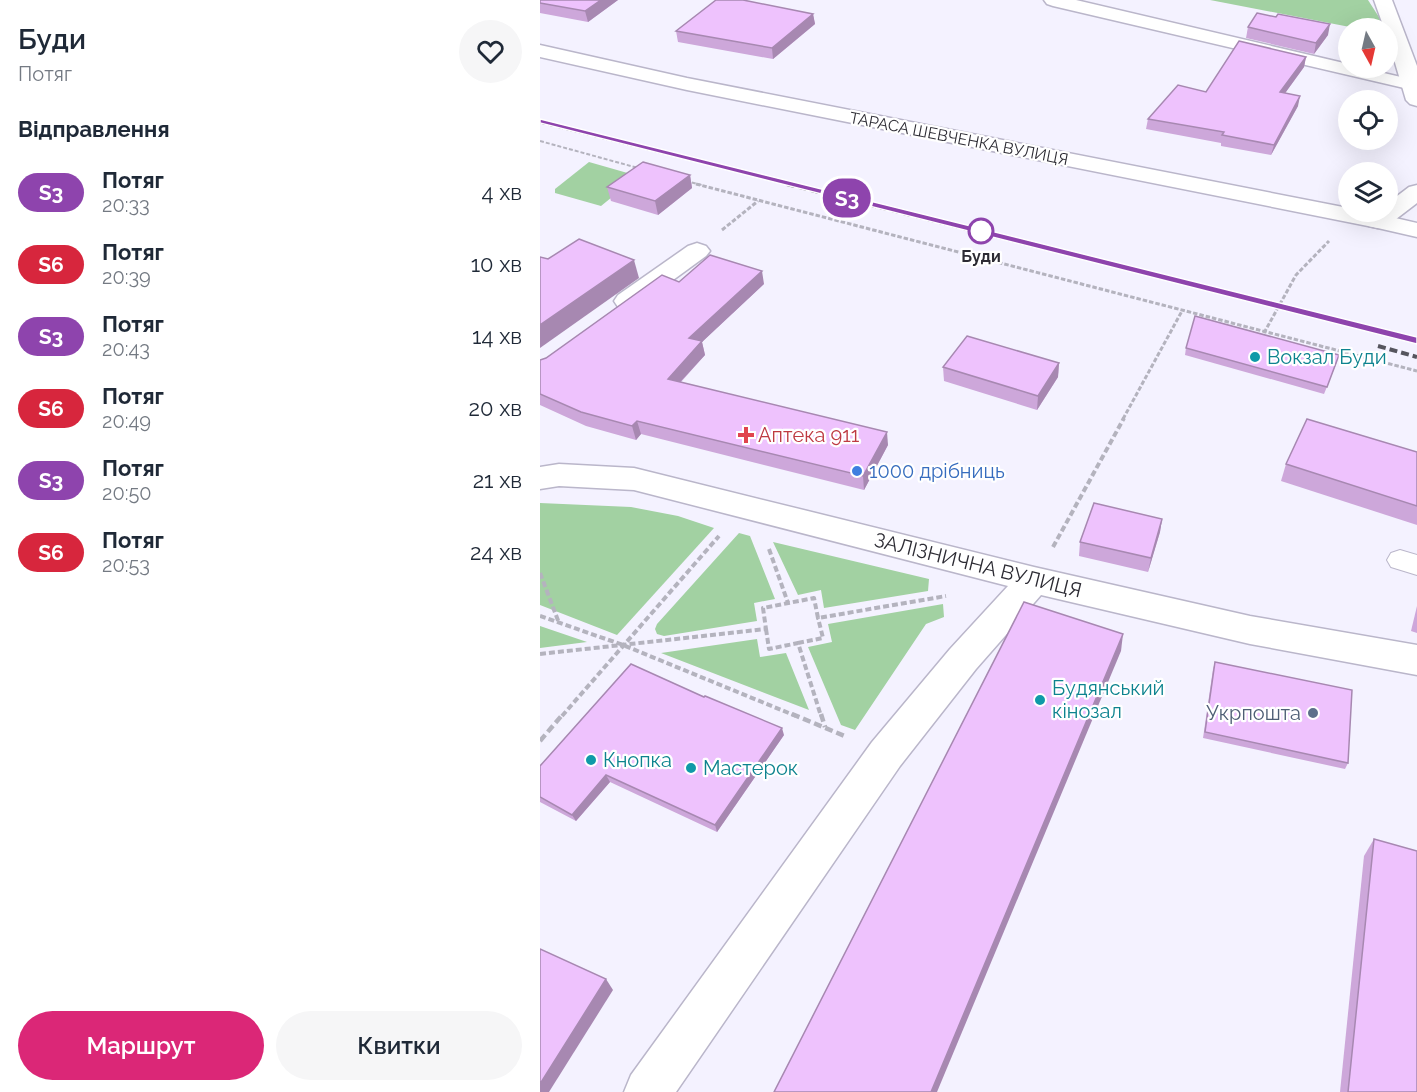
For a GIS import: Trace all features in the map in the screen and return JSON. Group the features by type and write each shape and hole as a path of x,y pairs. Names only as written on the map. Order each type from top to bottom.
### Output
{"street":[{"path":"1053,0 1416,93"},
{"path":"1383,0 1416,93"},
{"name":"ТАРАСА ШЕВЧЕНКА ВУЛИЦЯ","path":"540,51 687,84 1338,213"},
{"path":"1398,206 1417,192"},
{"name":"ТАРАСА ШЕВЧЕНКА ВУЛИЦЯ","path":"1382,222 1417,230"},
{"path":"604,317 697,251"},
{"name":"ЗАЛІЗНИЧНА ВУЛИЦЯ","path":"540,478 559,475 634,479 1034,580 1250,630 1417,660"},
{"path":"648,1092 886,754 963,659 1034,580"}],"path":[{"path":"540,141 643,169"},
{"path":"678,179 1417,371"},
{"path":"697,251 758,200"},
{"path":"1264,333 1296,275 1333,238"},
{"path":"1064,528 1182,311"},
{"path":"540,741 623,645 750,507 788,603"},
{"path":"540,573 559,624"},
{"path":"818,618 951,595"},
{"path":"814,598 818,618 823,638 769,649 763,608 814,598"},
{"path":"540,616 623,645 886,754"},
{"path":"540,654 766,628"},
{"path":"798,643 825,727"}],"green space":[{"path":"1210,0 1368,0 1380,18 1338,18 1338,25"},
{"path":"589,162 638,176 601,206 555,193 555,189"},
{"path":"540,503 631,507 678,516 714,528 617,635 540,605"},
{"path":"739,533 750,536 775,599 754,603 757,621 664,636 657,634 655,629 657,624"},
{"path":"773,542 929,579 928,591 824,608 821,590 798,595"},
{"path":"943,604 944,617 926,624 855,730 841,725 808,647 832,642 828,624"},
{"path":"540,626 587,642 540,648"},
{"path":"757,639 760,657 786,653 809,710 661,653"}],"building":[{"path":"540,0 601,0 585,11 540,3"},
{"path":"716,0 743,0 813,14 772,48 676,31"},
{"path":"1257,13 1276,17 1278,14 1330,24 1316,43 1248,27"},
{"path":"1239,41 1306,57 1280,92 1300,96 1274,145 1222,135 1224,132 1148,119 1178,85 1206,92"},
{"path":"643,162 690,175 655,201 607,187"},
{"path":"579,239 634,260 540,325 540,257 548,259"},
{"path":"710,255 762,271 689,338 702,341 668,379 887,432 863,476 637,421 632,426 581,412 540,394 540,360 662,275 679,282"},
{"name":"Вокзал Буди","path":"1195,316 1339,355 1327,387 1186,348"},
{"path":"967,336 1059,363 1038,396 943,367"},
{"path":"1307,419 1417,452 1417,506 1286,464"},
{"path":"1094,503 1162,519 1151,558 1080,542"},
{"path":"1024,602 1123,634 931,1092 774,1092"},
{"path":"1215,662 1352,690 1348,763 1205,732"},
{"path":"631,664 704,697 782,728 715,825 606,775 572,815 540,797 540,766"},
{"path":"1374,839 1417,851 1417,1092 1348,1092"},
{"path":"540,949 606,979 540,1084"}],"railway":[{"path":"540,122 793,185"},
{"path":"787,184 1417,341"},
{"path":"1378,346 1417,357"}],"train":[{"name":"S3","path":"540,122 1417,340"}],"place":[{"name":"Буди","path":"981,231"},
{"name":"Вокзал Буди","path":"1255,357"},
{"name":"Аптека 911","path":"746,435"},
{"name":"1000 дрібниць","path":"857,471"},
{"name":"Будянський кінозал","path":"1040,700"},
{"name":"Укрпошта","path":"1313,713"},
{"name":"Кнопка","path":"591,760"},
{"name":"Мастерок","path":"691,768"}]}
